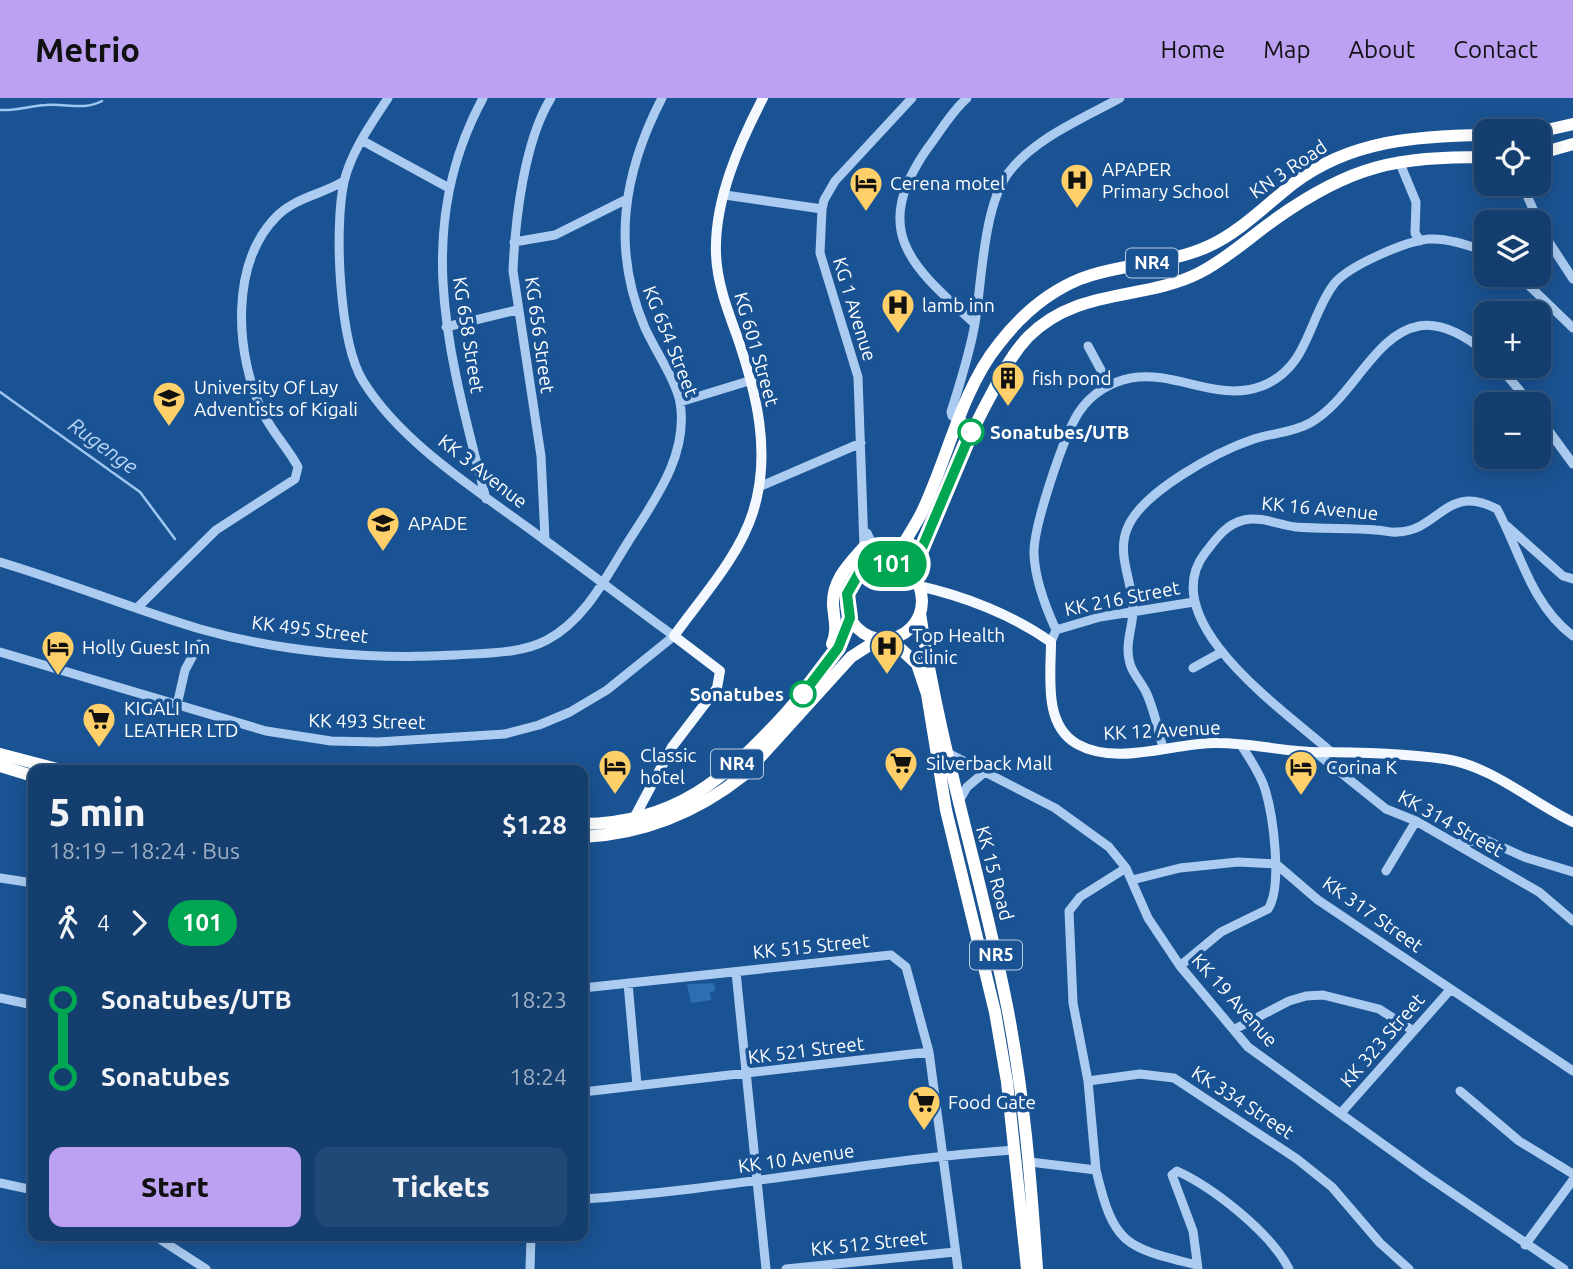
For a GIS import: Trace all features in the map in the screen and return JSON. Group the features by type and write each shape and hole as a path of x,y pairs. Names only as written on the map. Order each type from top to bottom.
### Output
{"highway":[{"path":"1551,129 1573,124"},
{"name":"KN 3 Road","path":"886,563 921,514 959,420 996,347 1024,314 1054,292 1082,279 1168,260 1212,245 1322,164 1347,153 1423,136 1474,135"},
{"path":"1551,150 1573,144"},
{"name":"KN 3 Road","path":"911,574 973,427 1009,361 1028,337 1051,319 1110,294 1172,282 1199,273 1323,189 1366,169 1399,161 1474,158"},
{"path":"824,675 836,627 834,589 839,576 864,547"},
{"path":"824,675 851,657 914,625 922,600 919,586 911,574 886,563 868,566 852,581 847,594 850,618 857,628 885,639"},
{"name":"KK 15 Road","path":"920,613 946,752 1007,1008 1030,1162 1037,1269"},
{"path":"824,675 850,618"},
{"name":"KK 15 Road","path":"885,639 913,658 922,675 946,810 995,1012 1027,1269"},
{"name":"NR4","path":"588,824 633,826 704,790 734,766 824,675"},
{"name":"NR4","path":"588,836 673,818 727,788 744,775 824,675"},
{"path":"0,754 42,765"},
{"path":"0,766 28,774"}],"main road":[{"name":"KG 601 Street","path":"674,636 746,531 759,487 761,428 752,380 718,274 717,227 747,129 763,98"},
{"path":"919,586 943,591 1012,618 1051,642"},
{"name":"KK 3 Avenue","path":"633,826 648,788 672,747 721,679 715,665 674,636"},
{"name":"KK 12 Avenue","path":"1051,642 1053,712 1067,737 1083,747 1106,754 1188,743 1315,752 1329,750 1446,760 1487,772 1573,822"},
{"path":"648,788 654,814"}],"street":[{"name":"KK 3 Avenue","path":"388,98 352,160 344,181 342,197 344,311 352,354 361,378 376,401 401,426 486,499 674,636"},
{"name":"KG 658 Street","path":"483,98 458,156 449,188 440,263 446,327 454,372 486,499"},
{"name":"KG 656 Street","path":"545,540 541,456 517,310 514,242 531,151 551,98"},
{"name":"KG 654 Street","path":"602,583 663,487 679,441 680,401 633,298 624,239 625,200 636,162 663,98"},
{"name":"KG 1 Avenue","path":"868,566 864,547 858,377 820,253 822,209 835,181 912,98"},
{"path":"967,98 953,113 909,176 902,197 900,220 903,240 918,269 975,324"},
{"path":"973,427 959,420 951,412 975,324 992,214 1008,173 1021,159 1065,128 1120,98"},
{"path":"363,141 449,188"},
{"path":"1399,161 1416,202 1415,233 1420,241"},
{"path":"137,608 216,530 290,485 298,473 292,457 264,416 251,384 243,337 243,299 254,253 267,228 289,206 344,181"},
{"path":"725,195 822,209"},
{"path":"1527,196 1545,236 1573,279"},
{"path":"308,197 342,197"},
{"path":"514,242 555,235 625,200"},
{"path":"1051,642 1056,630 1038,579 1035,538 1075,421 1094,395 1109,385 1151,377 1222,392 1263,385 1302,352 1335,283 1345,274 1387,253 1420,241 1448,241 1474,249"},
{"path":"1530,287 1573,328"},
{"path":"446,327 517,310"},
{"path":"1163,747 1151,704 1132,668 1128,629 1133,612 1123,539 1136,511 1149,499 1231,447 1312,422 1360,377 1374,353 1402,333 1419,326 1438,327 1474,343"},
{"path":"1088,345 1109,385"},
{"path":"1509,378 1521,392"},
{"path":"680,401 752,380"},
{"path":"1551,434 1573,464"},
{"path":"759,487 861,443"},
{"name":"KK 16 Avenue","path":"1194,602 1198,563 1219,534 1244,520 1255,519 1296,527 1402,532 1411,531 1451,504 1471,500 1497,509 1537,595 1558,625 1573,636"},
{"name":"KG 1 Avenue","path":"864,521 886,563"},
{"path":"1506,525 1563,576 1573,579"},
{"name":"KK 495 Street","path":"0,562 202,629 263,643 358,654 438,656 515,650 547,640 575,620 602,583"},
{"path":"1194,602 1220,653 1329,750"},
{"name":"KK 216 Street","path":"1056,630 1100,617 1194,602"},
{"name":"KK 493 Street","path":"0,652 266,731 331,741 431,740 505,734 539,725 570,712 607,690 674,636"},
{"path":"177,705 185,670 199,644"},
{"path":"1193,668 1220,653"},
{"path":"1180,966 1222,932 1268,909 1272,903 1276,864 1264,786 1241,745"},
{"name":"KK 19 Avenue","path":"946,752 986,771 1086,828 1109,847 1126,868 1148,918 1180,966 1257,1054 1525,1245 1564,1269"},
{"name":"KK 314 Street","path":"1315,752 1386,808 1416,821 1539,892 1573,921"},
{"path":"958,803 967,787 986,771"},
{"path":"1386,872 1416,821"},
{"path":"1457,844 1484,839 1524,857 1573,872"},
{"path":"1132,880 1180,868 1238,862 1276,864"},
{"name":"KK 317 Street","path":"1276,864 1318,900 1573,1071"},
{"path":"1126,868 1080,897 1069,911 1073,1003 1088,1081 1096,1170 1112,1225 1122,1237 1144,1252 1198,1267 1193,1231 1172,1175 1177,1171 1189,1177 1251,1224 1283,1256 1289,1269"},
{"path":"0,877 28,882"},
{"name":"KK 515 Street","path":"588,987 891,955 906,967 929,1052"},
{"path":"736,972 766,1269"},
{"path":"628,983 637,1085"},
{"name":"KK 323 Street","path":"1341,1113 1450,990"},
{"path":"1236,1029 1289,1001 1323,995 1378,1009 1412,1030"},
{"path":"0,998 28,1004"},
{"path":"929,1052 958,1269"},
{"name":"KK 521 Street","path":"588,1091 929,1052"},
{"name":"KK 334 Street","path":"1088,1081 1140,1073 1174,1078 1297,1159 1332,1186 1380,1243 1409,1269"},
{"path":"1460,1091 1519,1141 1573,1174"},
{"name":"KK 10 Avenue","path":"588,1199 756,1182 944,1155 1014,1150"},
{"path":"1030,1162 1096,1170"},
{"path":"1525,1245 1573,1180"},
{"path":"0,1183 28,1189"},
{"path":"163,1241 206,1269"},
{"path":"530,1269 531,1241"},
{"name":"KK 512 Street","path":"786,1269 955,1252"}],"shaded area":[{"path":"714,983 715,991 710,992 711,1000 691,1003 687,984"}],"waterway":[{"path":"0,110 46,105 88,106 102,101"},
{"name":"Rugenge","path":"0,392 140,492 175,539"}],"bus line":[{"name":"101","path":"803,694 824,670 838,648 850,618 846,606 847,594 852,581 859,573 868,566 881,563 902,567 911,574 971,432"}],"place":[{"name":"APAPER Primary School","path":"1077,210"},
{"name":"Cerena motel","path":"866,213"},
{"name":"lamb inn","path":"898,335"},
{"name":"fish pond","path":"1008,408"},
{"name":"University Of Lay Adventists of Kigali","path":"169,428"},
{"name":"Sonatubes/UTB","path":"971,432"},
{"name":"APADE","path":"383,553"},
{"name":"Top Health Clinic","path":"887,676"},
{"name":"Holly Guest Inn","path":"58,677"},
{"name":"Sonatubes","path":"803,694"},
{"name":"KIGALI LEATHER LTD","path":"99,749"},
{"name":"Silverback Mall","path":"901,793"},
{"name":"Classic hotel","path":"615,796"},
{"name":"Corina K","path":"1301,797"},
{"name":"Food Gate","path":"924,1132"}]}
